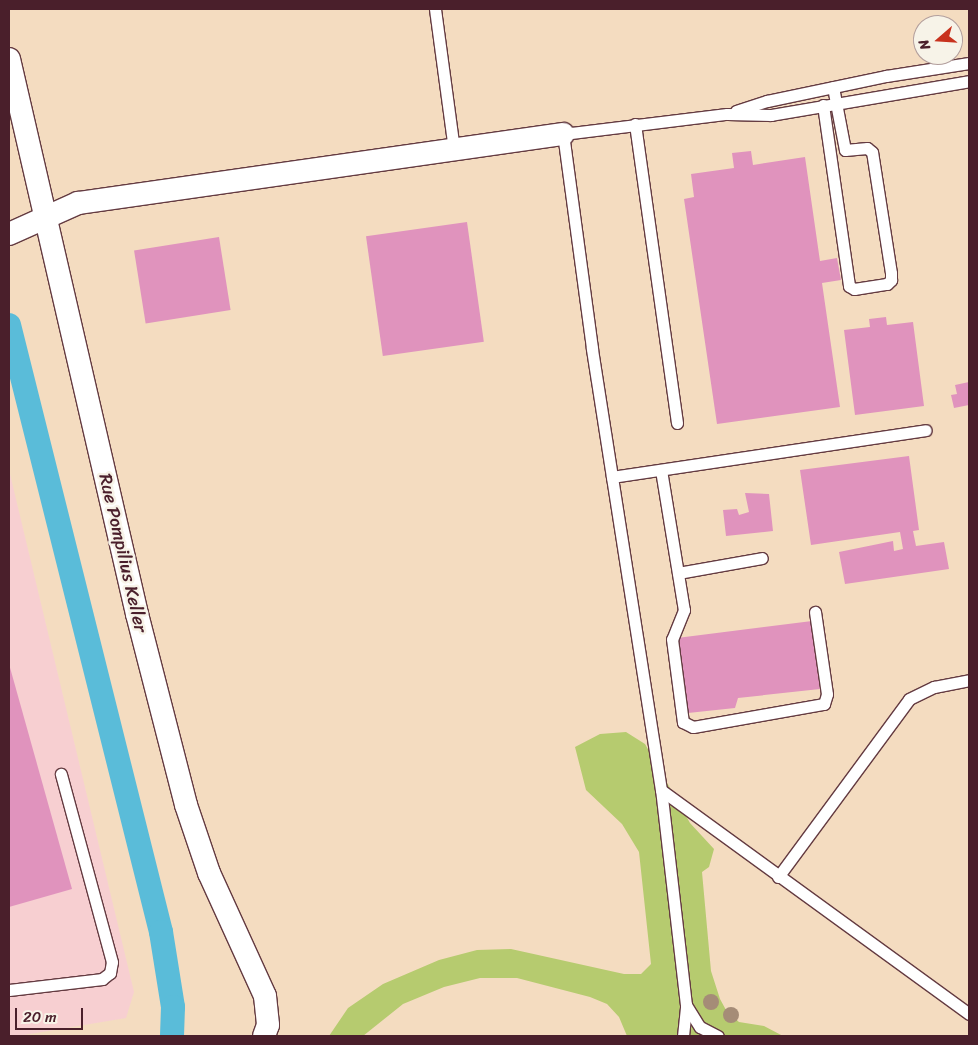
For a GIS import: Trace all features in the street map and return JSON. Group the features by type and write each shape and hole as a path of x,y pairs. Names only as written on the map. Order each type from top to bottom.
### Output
{"street":[{"name":"Rue Pompilius Keller","path":"9,60 44,218 186,806 209,873 265,996 268,1025 264,1036"},
{"path":"9,234 44,218 87,202 563,134"}],"lane":[{"path":"435,9 454,149"},
{"path":"727,114 767,101 833,87 969,63"},
{"path":"683,1036 686,1005 661,790 612,477 563,134 727,114 771,115 836,102 969,81"},
{"path":"823,105 849,286 854,289 887,284 891,274 872,152 867,148 845,150 833,87"},
{"path":"635,124 677,423"},
{"path":"612,477 925,430"},
{"path":"661,470 684,610 672,639 681,718 693,726 824,704 827,694 815,612"},
{"path":"678,572 762,558"},
{"path":"778,877 909,699 934,687 969,680"},
{"path":"9,990 102,979 110,974 112,962 61,774"},
{"path":"661,790 778,877 969,1014"},
{"path":"686,1005 700,1027 718,1036"}],"shaded area":[{"path":"9,470 134,992 126,1018 18,1036 9,1036"}],"green space":[{"path":"626,732 645,744 690,823 714,849 709,867 702,872 711,971 720,999 726,1010 739,1022 764,1026 783,1036 627,1036 619,1017 607,1004 590,997 517,978 480,978 444,987 403,1004 363,1036 329,1036 348,1008 383,984 439,960 477,950 511,949 624,974 641,974 651,964 639,852 622,824 586,790 575,747 600,734"}],"building":[{"path":"751,151 753,165 805,157 820,261 837,258 841,280 822,283 840,407 717,424 684,199 694,197 691,174 734,168 732,153"},
{"path":"467,222 484,342 383,356 366,236"},
{"path":"219,237 231,310 146,324 134,250"},
{"path":"886,317 887,325 913,322 924,406 855,415 844,330 870,327 869,319"},
{"path":"969,382 969,405 954,408 951,395 957,394 955,385"},
{"path":"909,456 919,530 913,531 916,546 944,542 949,569 845,584 839,552 893,541 894,551 903,549 900,532 811,545 800,470"},
{"path":"745,493 769,494 773,531 726,536 723,510 737,509 739,515 749,512"},
{"path":"812,621 820,689 738,698 735,708 688,713 677,638"},
{"path":"9,664 72,889 9,907"}],"waterway":[{"path":"9,325 161,932 173,1007 172,1036"}]}
